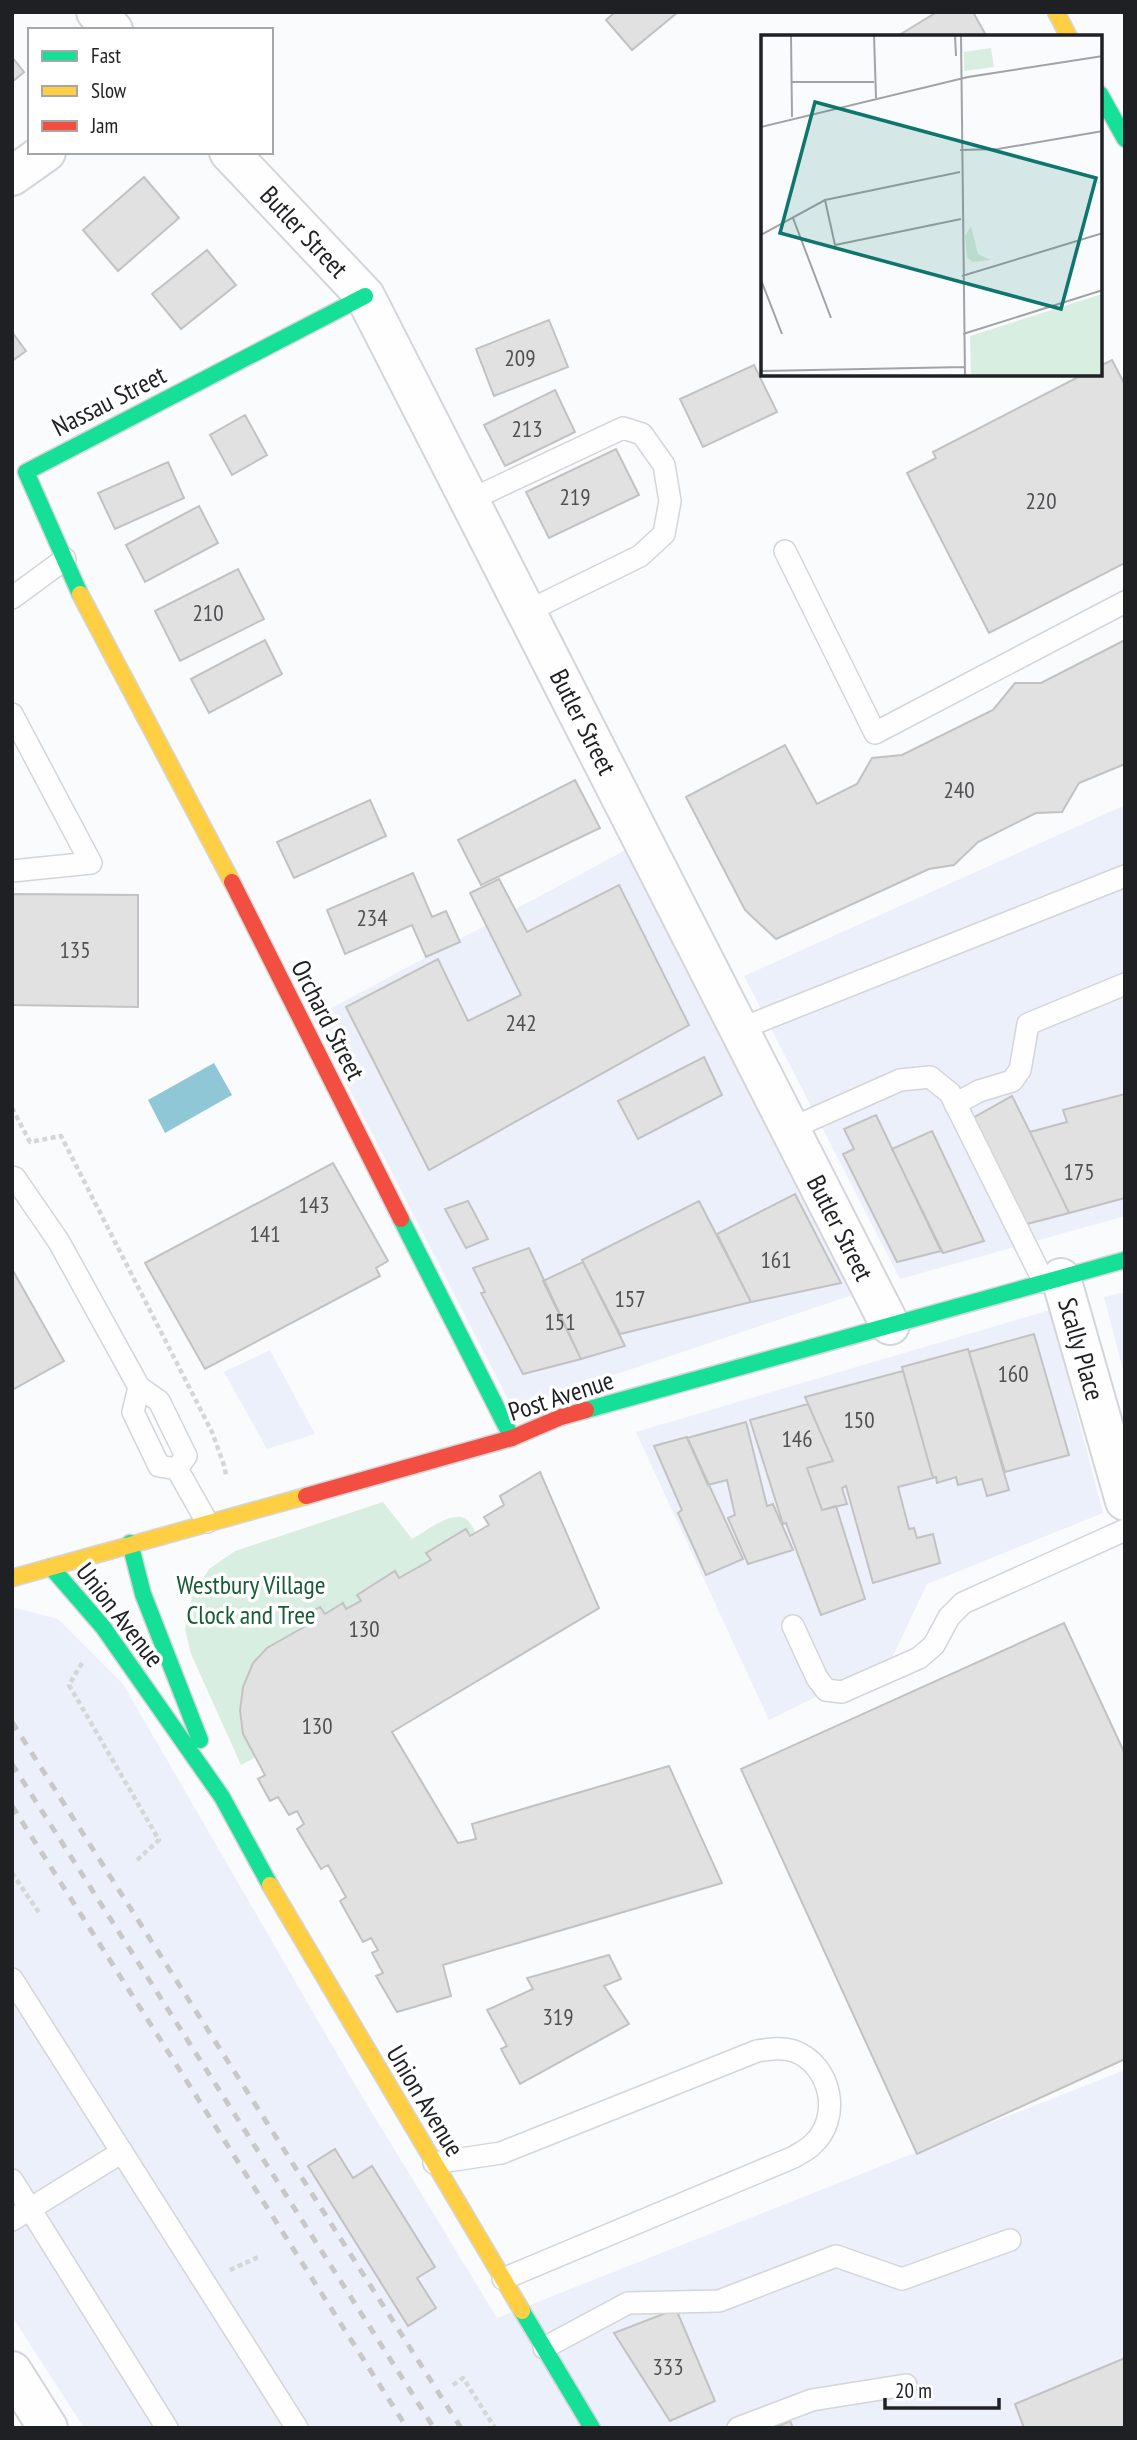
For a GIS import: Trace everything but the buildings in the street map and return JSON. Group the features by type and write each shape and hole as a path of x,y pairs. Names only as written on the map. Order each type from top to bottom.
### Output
{"main road":[{"path":"1056,12 1068,35"},
{"path":"1102,98 1125,139"},
{"name":"Nassau Street","path":"96,626 26,472 365,296"},
{"name":"Orchard Street","path":"96,626 215,849 512,1438"},
{"name":"Post Avenue","path":"12,1578 512,1438 561,1418 1125,1260"},
{"name":"Union Avenue","path":"130,1544 143,1594 222,1797"},
{"name":"Union Avenue","path":"51,1567 103,1627 222,1797 286,1915 592,2428"}],"street":[{"path":"96,12 111,28"},
{"path":"12,176 43,154"},
{"name":"Butler Street","path":"231,154 365,296 890,1325"},
{"name":"Scally Place","path":"1053,1280 1125,1501"},
{"path":"12,2371 48,2428"}],"lane":[{"path":"470,500 623,428 642,434 664,465 670,501 664,534 639,556 526,612"},
{"path":"785,551 876,733 1125,602"},
{"path":"12,598 65,559"},
{"path":"12,714 91,863 12,872"},
{"path":"740,1029 1125,876"},
{"path":"954,1104 979,1091 1012,1081 1020,1070 1028,1024 1125,984"},
{"path":"790,1129 900,1080 930,1077 950,1093 1053,1280"},
{"path":"12,1177 60,1242 139,1387 133,1412 159,1466 177,1469 207,1522"},
{"path":"793,1626 817,1678 826,1689 842,1692 919,1658 934,1645 949,1617 963,1602 1125,1530"},
{"path":"12,1979 297,2428"},
{"path":"434,2163 501,2153 757,2051 776,2048 795,2052 812,2062 824,2077 830,2094 830,2113 824,2131 813,2145 794,2157 503,2279"},
{"path":"21,2214 122,2152"},
{"path":"12,2180 21,2214 167,2428"},
{"path":"544,2348 628,2303 719,2301 836,2256 902,2279 1010,2240"},
{"path":"738,2428 812,2400 906,2385"}],"path":[{"path":"12,1108 30,1142 61,1136 212,1432 226,1477"},
{"path":"83,1662 69,1685 159,1840 135,1862"},
{"path":"12,1873 40,1914"},
{"path":"453,2385 463,2378 495,2428"}],"shaded area":[{"path":"1125,805 1125,1216 900,1279 744,976"},
{"path":"633,846 855,1294 513,1409 313,1018"},
{"path":"1125,1292 1125,1377 1104,1297"},
{"path":"1050,1310 1103,1513 927,1584 891,1660 769,1720 636,1432"},
{"path":"270,1350 315,1434 267,1449 224,1372"},
{"path":"12,1607 58,1619 123,1684 354,2083 497,2318 1122,2071 1125,2078 1125,2428 84,2428 12,2316"}],"green space":[{"name":"Westbury Village Clock and Tree","path":"383,1502 412,1539 454,1517 466,1519 476,1533 470,1536 466,1530 426,1553 431,1560 399,1578 394,1572 357,1594 361,1601 346,1609 342,1603 325,1614 320,1607 299,1618 304,1627 266,1649 252,1666 243,1688 241,1722 244,1736 256,1757 241,1765 191,1654 185,1629 192,1597 209,1569 235,1551"}],"water":[{"path":"214,1063 232,1095 165,1133 148,1100"}],"railway":[{"path":"12,1722 461,2428"},
{"path":"12,1764 434,2428"},
{"path":"12,1806 407,2428"}],"traffic: fast":[{"path":"1102,98 1125,139"},
{"path":"80,594 26,472 365,296"},
{"path":"401,1219 512,1438"},
{"path":"586,1410 1125,1260"},
{"path":"130,1543 143,1594 200,1740"},
{"path":"51,1567 103,1627 222,1797 270,1885"},
{"path":"522,2311 592,2428"}],"traffic: slow":[{"path":"1056,12 1068,35"},
{"path":"80,594 232,882"},
{"path":"12,1578 306,1496"},
{"path":"270,1885 522,2311"}],"traffic: jam":[{"path":"232,882 401,1219"},
{"path":"306,1496 512,1438 561,1417 586,1410"}]}
